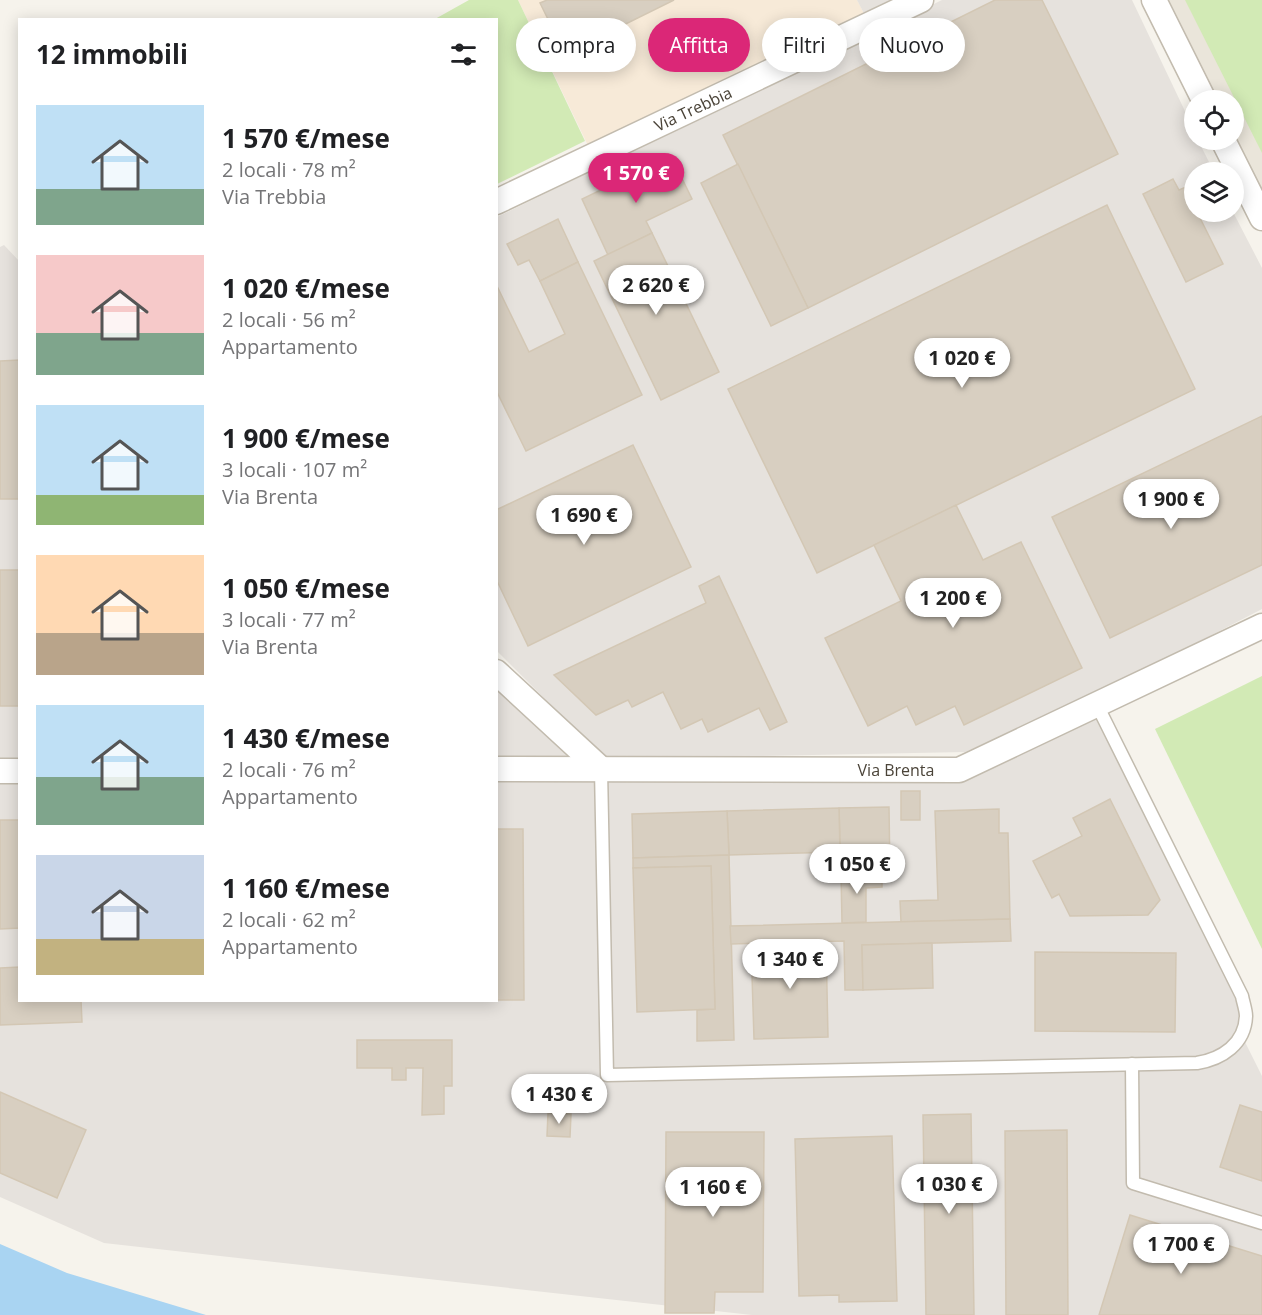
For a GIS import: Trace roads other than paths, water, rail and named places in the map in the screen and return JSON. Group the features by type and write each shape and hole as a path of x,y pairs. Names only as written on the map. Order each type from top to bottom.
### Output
{"street":[{"name":"Via Trebbia","path":"498,201 921,0"},
{"path":"1154,0 1199,90"},
{"path":"1228,150 1262,218"},
{"name":"Via Brenta","path":"498,769 959,770 1262,626"},
{"path":"498,674 601,769"},
{"path":"0,771 18,771"}],"lane":[{"path":"601,769 608,1075 1197,1063 1214,1060 1231,1049 1241,1034 1246,1016 1242,996 1097,705"},
{"path":"1132,1064 1133,1182 1262,1222"}],"water":[{"path":"0,1244 67,1273 206,1315 0,1315"}]}
